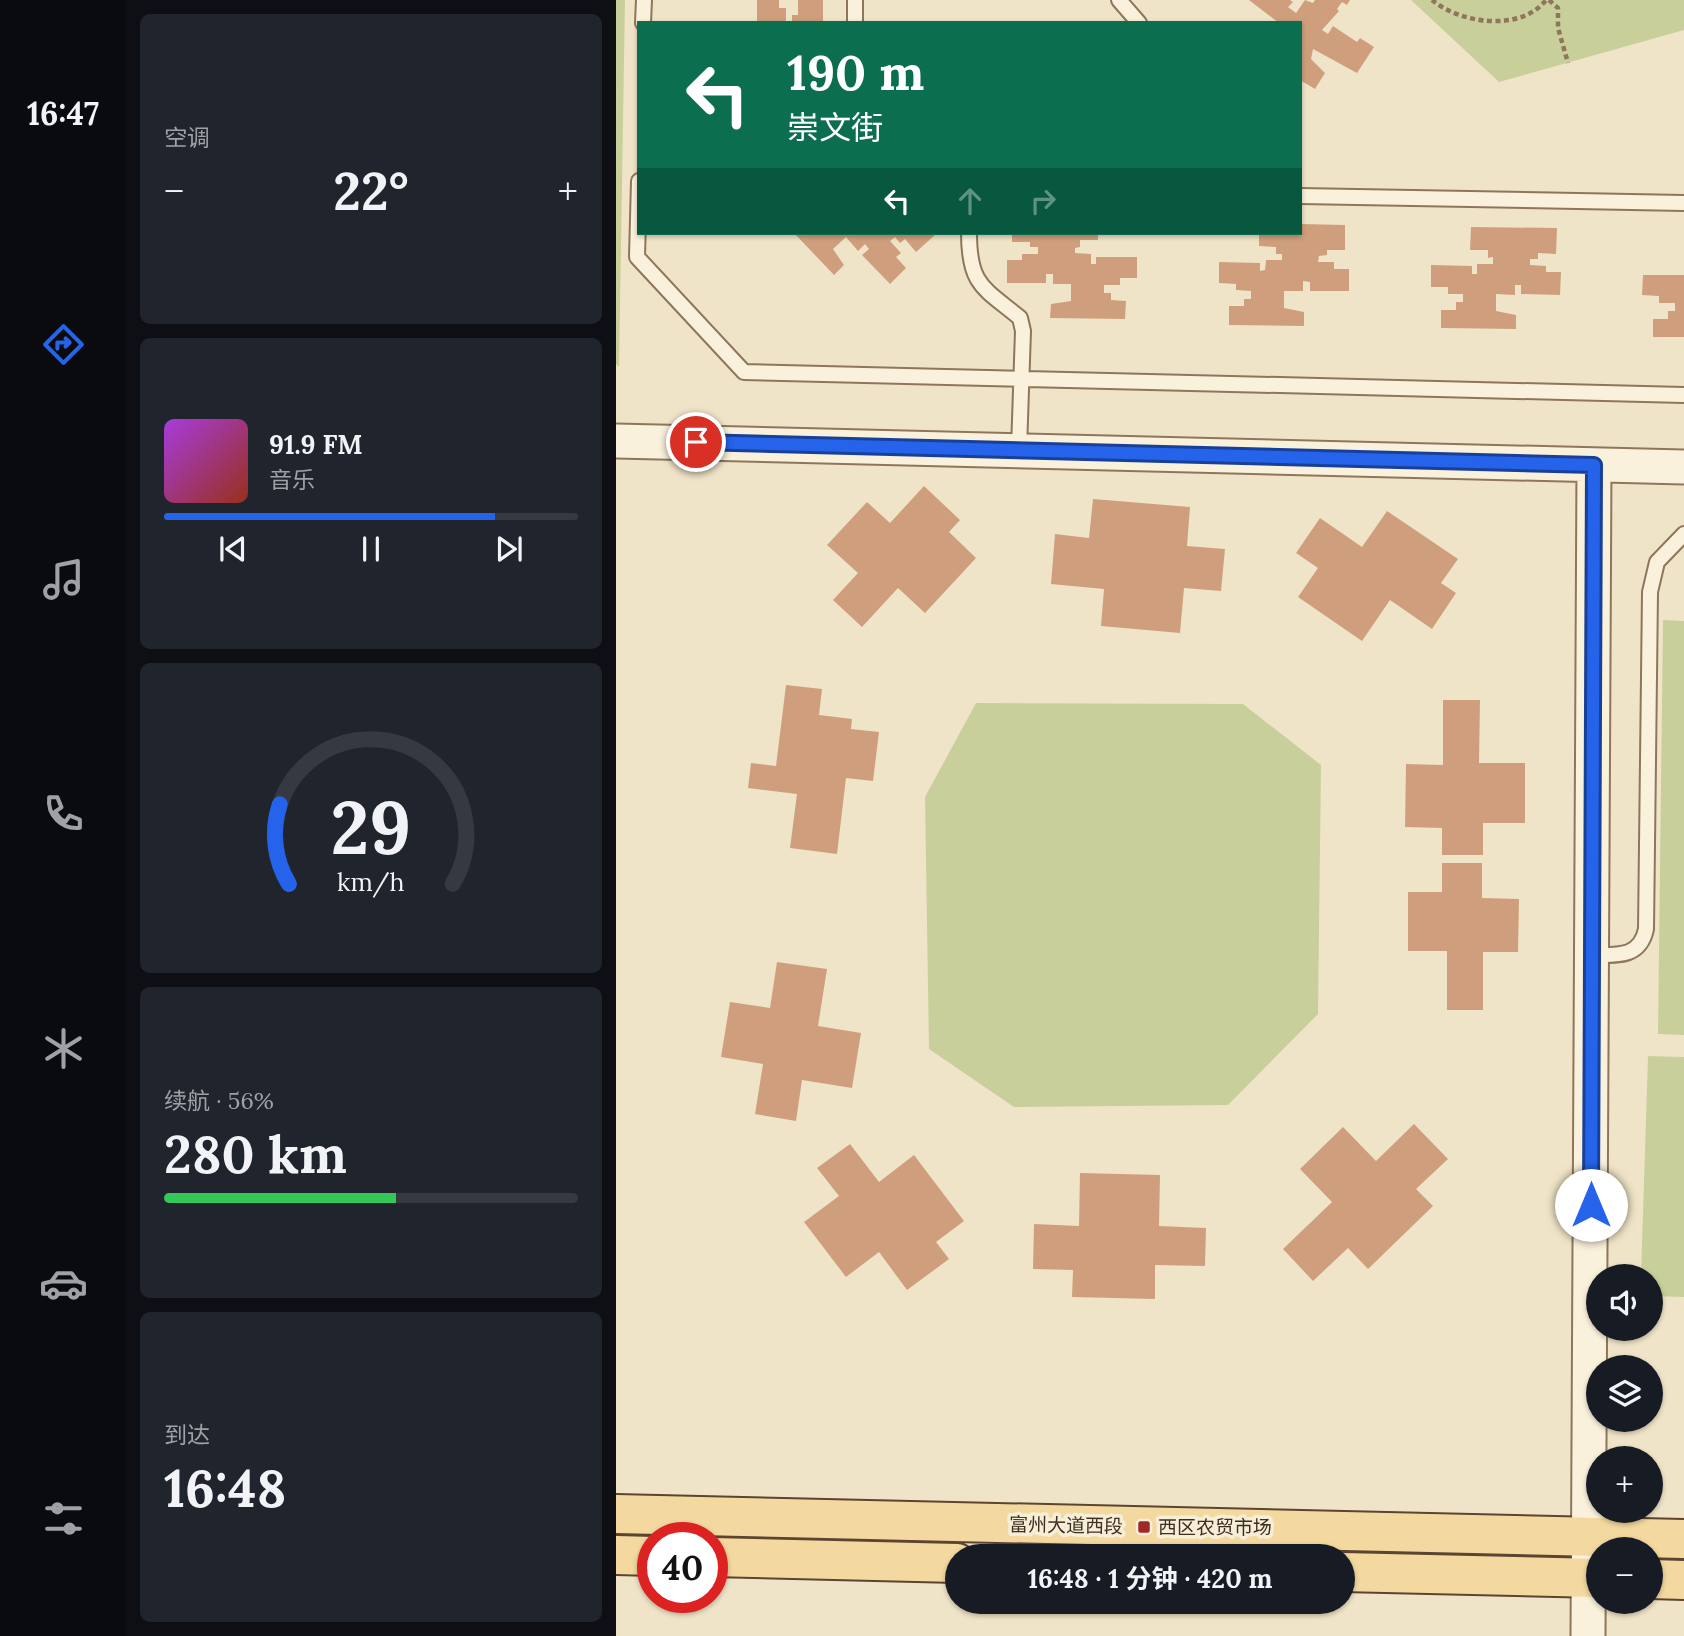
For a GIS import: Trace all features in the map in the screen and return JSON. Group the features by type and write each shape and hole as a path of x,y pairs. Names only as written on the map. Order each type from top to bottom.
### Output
{"main road":[{"name":"富州大道西段","path":"616,1514 1590,1537"},
{"name":"富州大道西段","path":"1663,1539 1684,1539"},
{"path":"616,1555 637,1556"},
{"path":"728,1557 945,1563"},
{"path":"1355,1572 1586,1578"},
{"path":"1663,1579 1684,1580"}],"street":[{"path":"616,441 1684,467"},
{"path":"1590,1537 1594,465"},
{"path":"1588,1636 1590,1614"}],"lane":[{"path":"643,21 644,0"},
{"path":"855,0 855,21"},
{"path":"1119,0 1137,21"},
{"path":"1302,196 1684,202"},
{"path":"638,235 637,257 744,372 1684,395"},
{"path":"969,235 969,251 983,290 1020,318 1023,331 1019,449"},
{"path":"1592,955 1628,953 1644,943 1650,592 1657,562 1684,534"}],"path":[{"path":"1432,0 1464,16 1490,21 1514,19 1538,10 1548,0 1558,8 1558,28 1568,63"}],"green space":[{"path":"616,0 625,0 619,367 616,364"},
{"path":"1411,0 1684,0 1684,30 1499,82"},
{"path":"1663,620 1684,621 1684,1035 1658,1034"},
{"path":"976,703 1243,704 1321,765 1318,1014 1228,1105 1014,1107 929,1049 925,797"},
{"path":"1648,1056 1684,1057 1684,1297 1663,1296 1663,1264 1641,1264"}],"building":[{"path":"757,0 779,0 779,8 786,8 786,21 757,21"},
{"path":"798,0 823,0 823,21 792,21 792,15 798,15"},
{"path":"1249,0 1290,0 1293,2 1288,7 1296,13 1305,0 1313,3 1315,0 1350,0 1347,5 1342,2 1337,9 1339,11 1322,30 1328,34 1333,26 1357,42 1360,38 1374,47 1357,73 1313,49 1311,59 1325,73 1315,89 1302,81 1302,21 1276,21"},
{"path":"1302,224 1345,225 1345,250 1327,250 1327,255 1319,256 1318,262 1334,262 1334,269 1349,269 1349,291 1310,291 1310,282 1303,281 1303,291 1284,291 1284,308 1304,312 1304,326 1229,325 1229,306 1244,306 1244,299 1251,299 1251,291 1236,290 1236,284 1219,283 1219,262 1260,263 1260,271 1265,270 1266,260 1282,260 1282,254 1276,254 1276,247 1259,246 1259,235 1302,235"},
{"path":"1471,227 1557,228 1556,254 1538,253 1538,259 1530,259 1530,265 1546,266 1546,272 1561,272 1560,295 1521,294 1521,285 1515,285 1515,295 1496,294 1496,311 1516,315 1516,329 1441,328 1441,310 1456,310 1456,302 1463,302 1463,294 1448,294 1448,287 1431,287 1431,265 1472,266 1472,274 1477,274 1477,264 1493,264 1493,257 1488,258 1488,250 1470,250"},
{"path":"796,235 935,235 916,252 905,239 900,243 895,237 890,241 901,253 896,257 906,268 890,284 862,255 869,249 865,244 858,251 846,237 833,249 844,265 834,275"},
{"path":"1012,235 1098,235 1098,240 1080,240 1080,247 1075,248 1075,253 1091,254 1091,264 1096,264 1096,257 1137,257 1137,278 1120,278 1120,285 1104,285 1104,293 1111,293 1111,300 1126,301 1125,319 1050,318 1051,304 1071,301 1071,284 1053,284 1053,274 1046,274 1046,283 1007,283 1007,260 1022,260 1022,254 1038,254 1038,247 1030,247 1030,242 1012,242"},
{"path":"1643,275 1684,275 1684,337 1653,337 1653,319 1668,319 1668,311 1675,311 1675,303 1659,303 1659,296 1642,295"},
{"path":"924,486 960,520 949,532 976,558 925,613 898,588 862,627 833,600 858,573 827,545 867,502 890,523"},
{"path":"1093,499 1190,507 1187,546 1225,549 1221,591 1184,588 1180,633 1101,626 1104,589 1051,584 1055,534 1089,538"},
{"path":"1387,511 1458,559 1441,583 1456,593 1432,629 1390,600 1362,641 1298,597 1318,568 1296,553 1320,518 1362,547"},
{"path":"786,685 822,689 819,715 852,719 851,729 879,732 873,781 846,778 837,854 790,848 797,794 748,788 751,763 776,766"},
{"path":"1443,700 1480,700 1479,763 1525,763 1525,823 1483,823 1483,855 1442,855 1442,828 1405,827 1406,764 1443,765"},
{"path":"1442,863 1482,863 1482,898 1519,899 1518,952 1483,952 1483,1010 1447,1010 1447,951 1408,951 1408,892 1442,892"},
{"path":"777,962 827,969 818,1026 861,1033 852,1088 802,1080 796,1121 755,1114 763,1064 721,1057 730,1002 770,1008"},
{"path":"1414,1124 1448,1159 1416,1189 1433,1206 1368,1269 1348,1248 1313,1281 1283,1249 1332,1202 1300,1169 1343,1127 1376,1161"},
{"path":"850,1144 879,1182 914,1155 964,1221 936,1242 949,1259 907,1290 879,1252 846,1277 804,1222 839,1196 817,1168"},
{"path":"1080,1173 1160,1175 1159,1226 1206,1228 1205,1266 1155,1265 1155,1299 1072,1297 1073,1270 1033,1269 1034,1224 1079,1226"}],"place":[{"name":"西区农贸市场","path":"1144,1527"}],"route":[{"path":"696,442 1594,465 1591,1205"}]}
